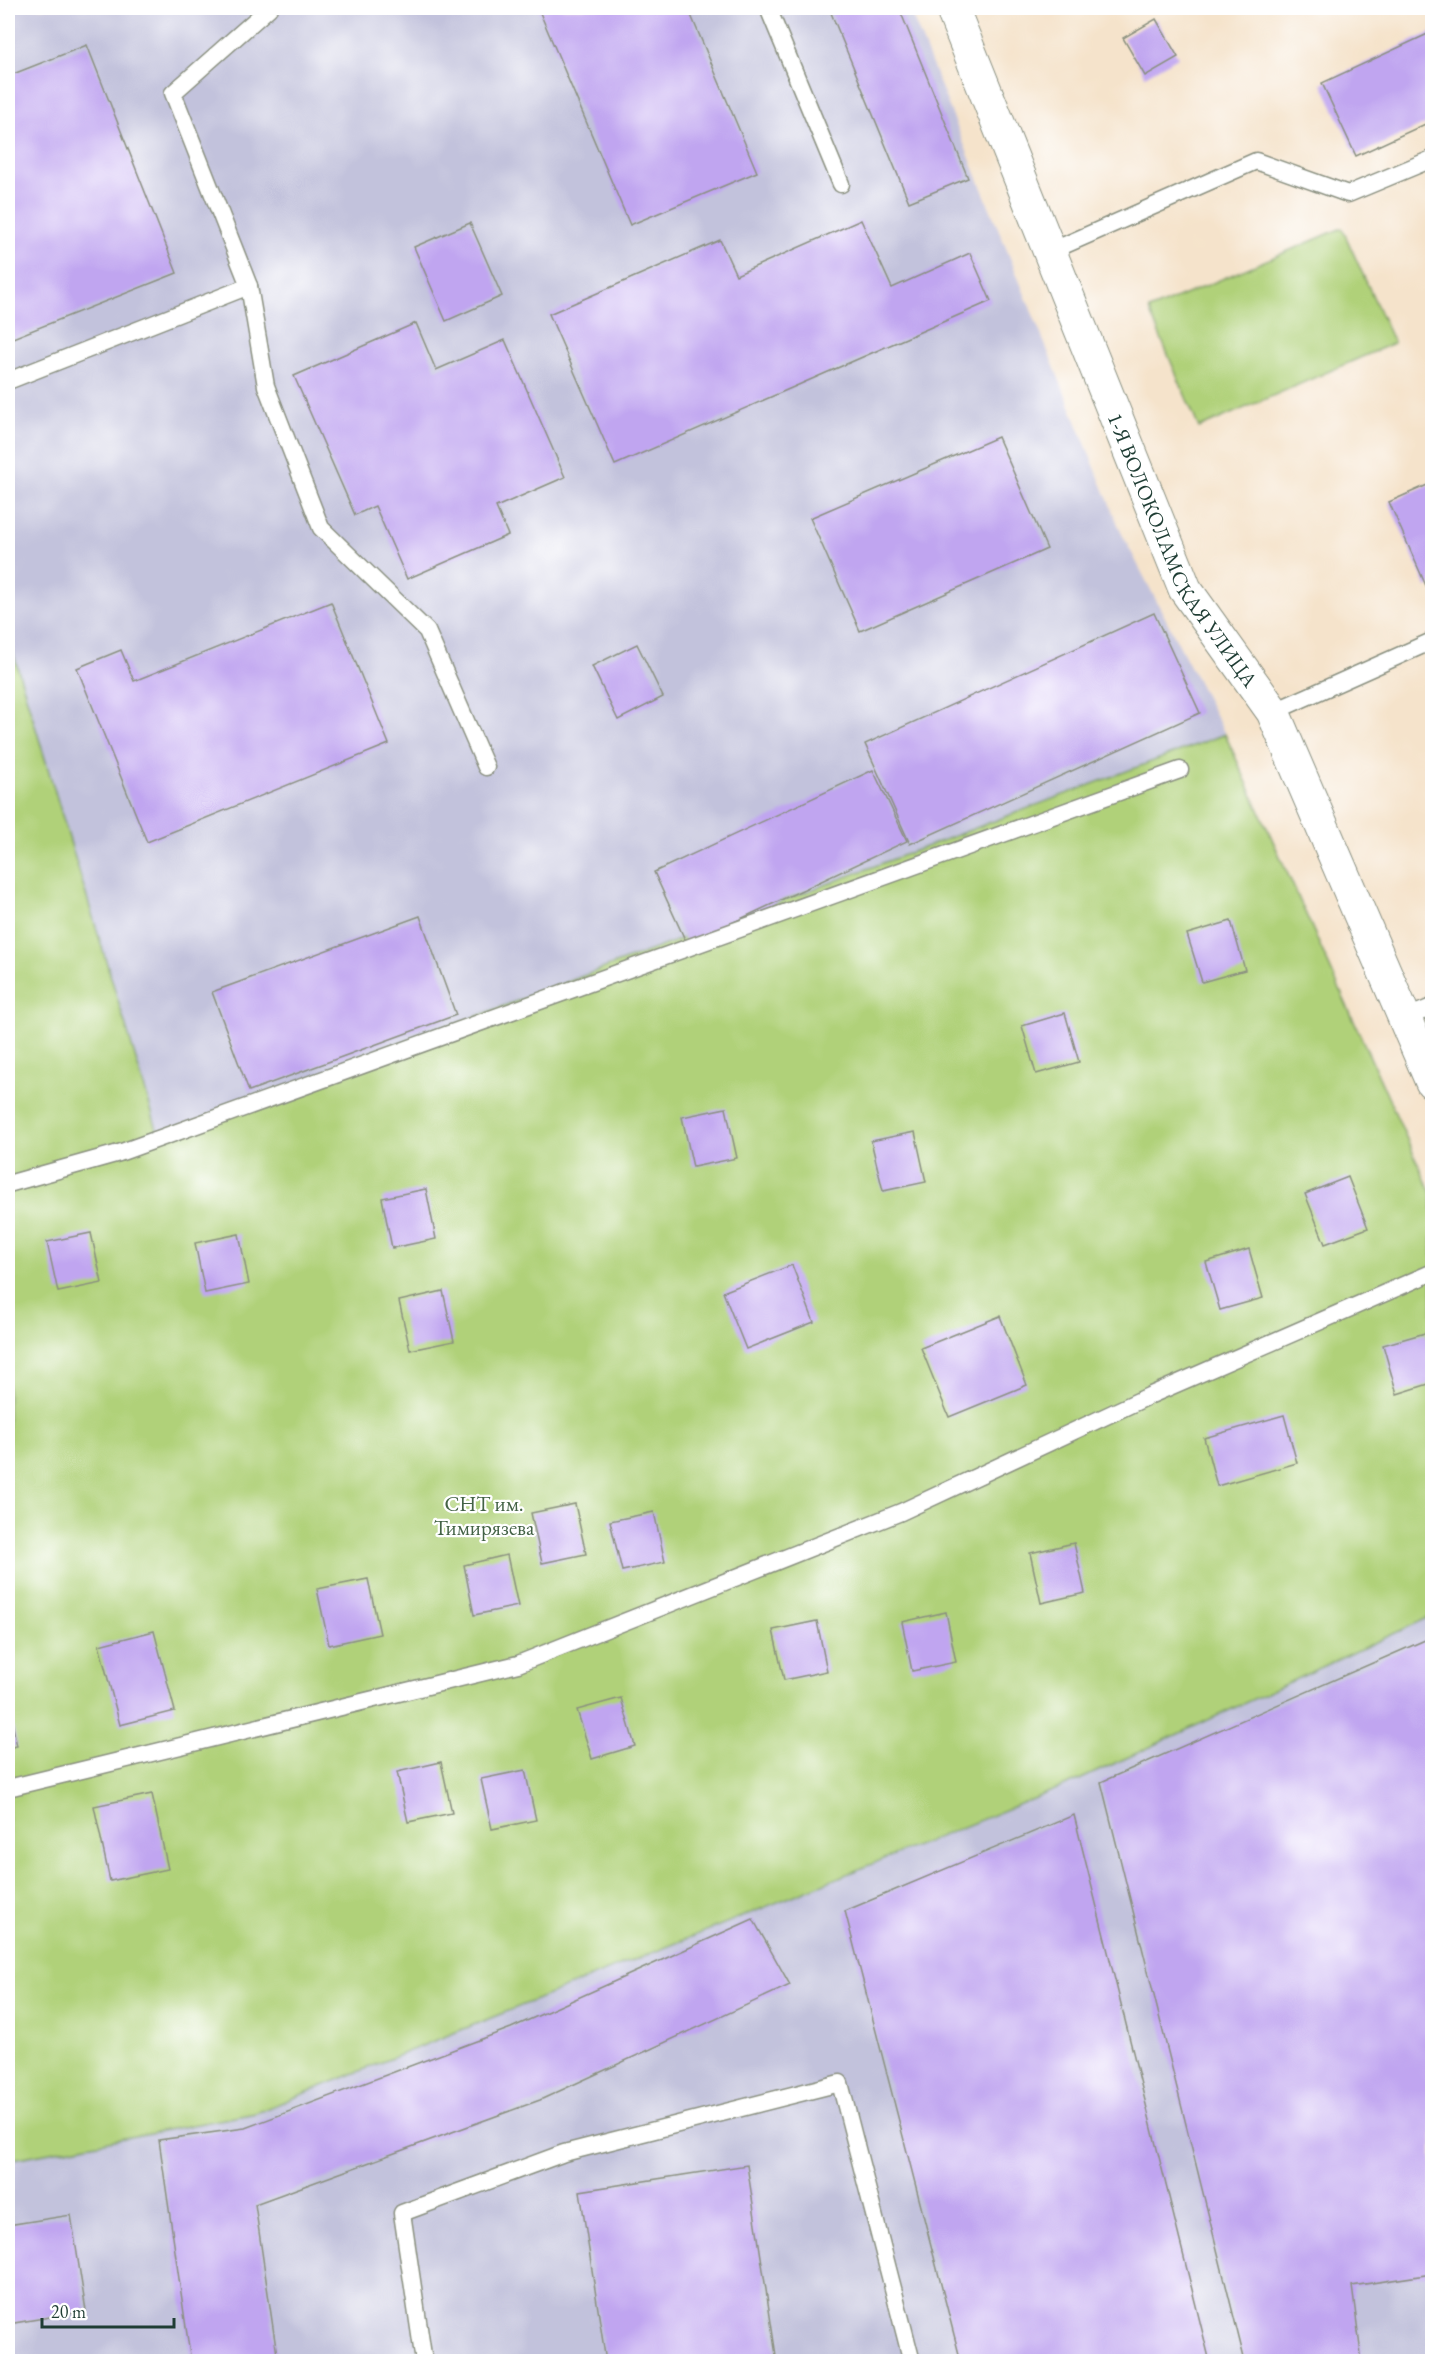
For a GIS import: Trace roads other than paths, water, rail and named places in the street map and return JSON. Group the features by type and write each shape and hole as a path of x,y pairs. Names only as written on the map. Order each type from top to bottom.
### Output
{"street":[{"name":"1-Я ВОЛОКОЛАМСКАЯ УЛИЦА","path":"952,8 1185,589 1273,712 1419,1012 1432,1082"}],"lane":[{"path":"269,8 173,93 249,286 266,386 321,528 427,631 486,767"},
{"path":"768,8 841,184"},
{"path":"1049,252 1256,161 1348,194 1432,159"},
{"path":"8,381 249,286"},
{"path":"1273,712 1432,641"},
{"path":"8,1184 118,1153 1180,770"},
{"path":"8,1788 518,1664 900,1512 1151,1395 1431,1273"},
{"path":"424,2361 402,2213 564,2153 840,2083 912,2361"}],"park label":[{"name":"СНТ им. Тимирязева","path":"484,1515"}]}
